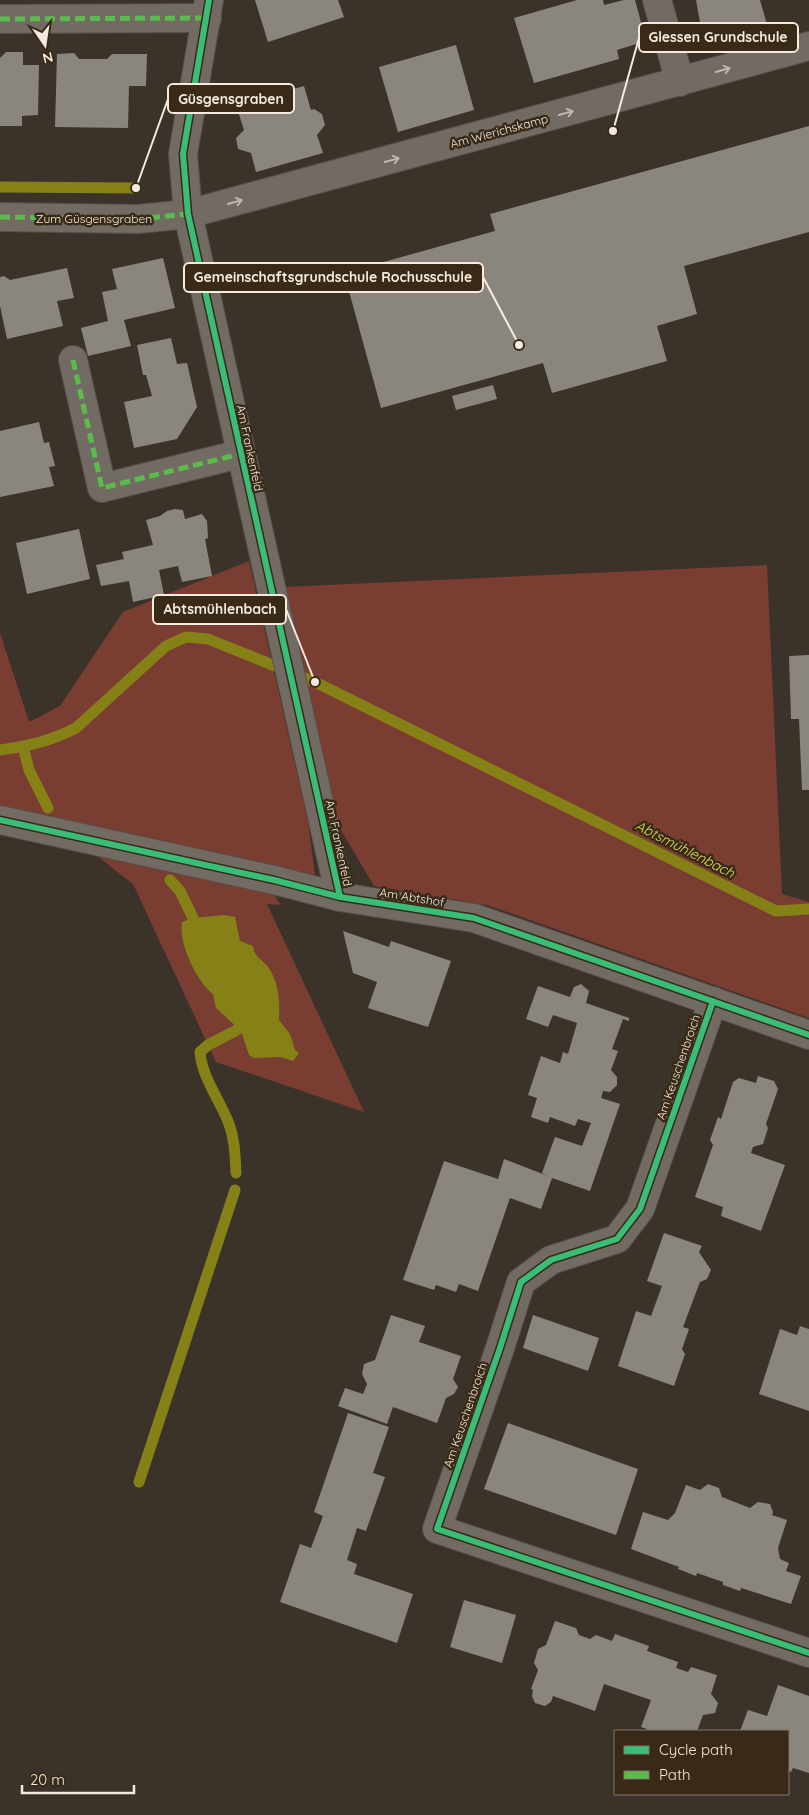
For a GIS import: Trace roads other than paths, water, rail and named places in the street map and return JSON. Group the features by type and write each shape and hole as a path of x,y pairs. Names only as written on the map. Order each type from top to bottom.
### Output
{"street":[{"path":"657,0 680,82"},
{"path":"0,19 208,9"},
{"name":"Am Frankenfeld","path":"208,9 183,154 188,214 340,897"},
{"name":"Am Wierichskamp","path":"188,214 809,46"},
{"name":"Zum Güsgensgraben","path":"0,217 138,220 188,214"},
{"name":"Am Frankenfeld","path":"73,360 102,488 240,454"},
{"name":"Am Abtshof","path":"0,820 274,880 340,897 474,918 809,1034"},
{"name":"Am Keuschenbroich","path":"713,1001 640,1210 618,1239 551,1260 521,1282 437,1529 809,1654"}],"waterway":[{"path":"0,187 136,188"},
{"name":"Abtsmühlenbach","path":"0,750 39,742 76,728 166,646 186,637 208,639 315,682 776,911 809,909"},
{"name":"Abtsmühlenbach","path":"23,746 29,770 48,808"},
{"name":"Abtsmühlenbach","path":"170,880 180,891 193,918"},
{"path":"236,1173 231,1130 204,1071 200,1052 208,1045 237,1030"},
{"path":"139,1482 235,1190"}],"place":[{"name":"Glessen Grundschule","path":"613,131"},
{"name":"Güsgensgraben","path":"136,188"},
{"name":"Gemeinschaftsgrundschule Rochusschule","path":"519,345"},
{"name":"Abtsmühlenbach","path":"315,682"}]}
